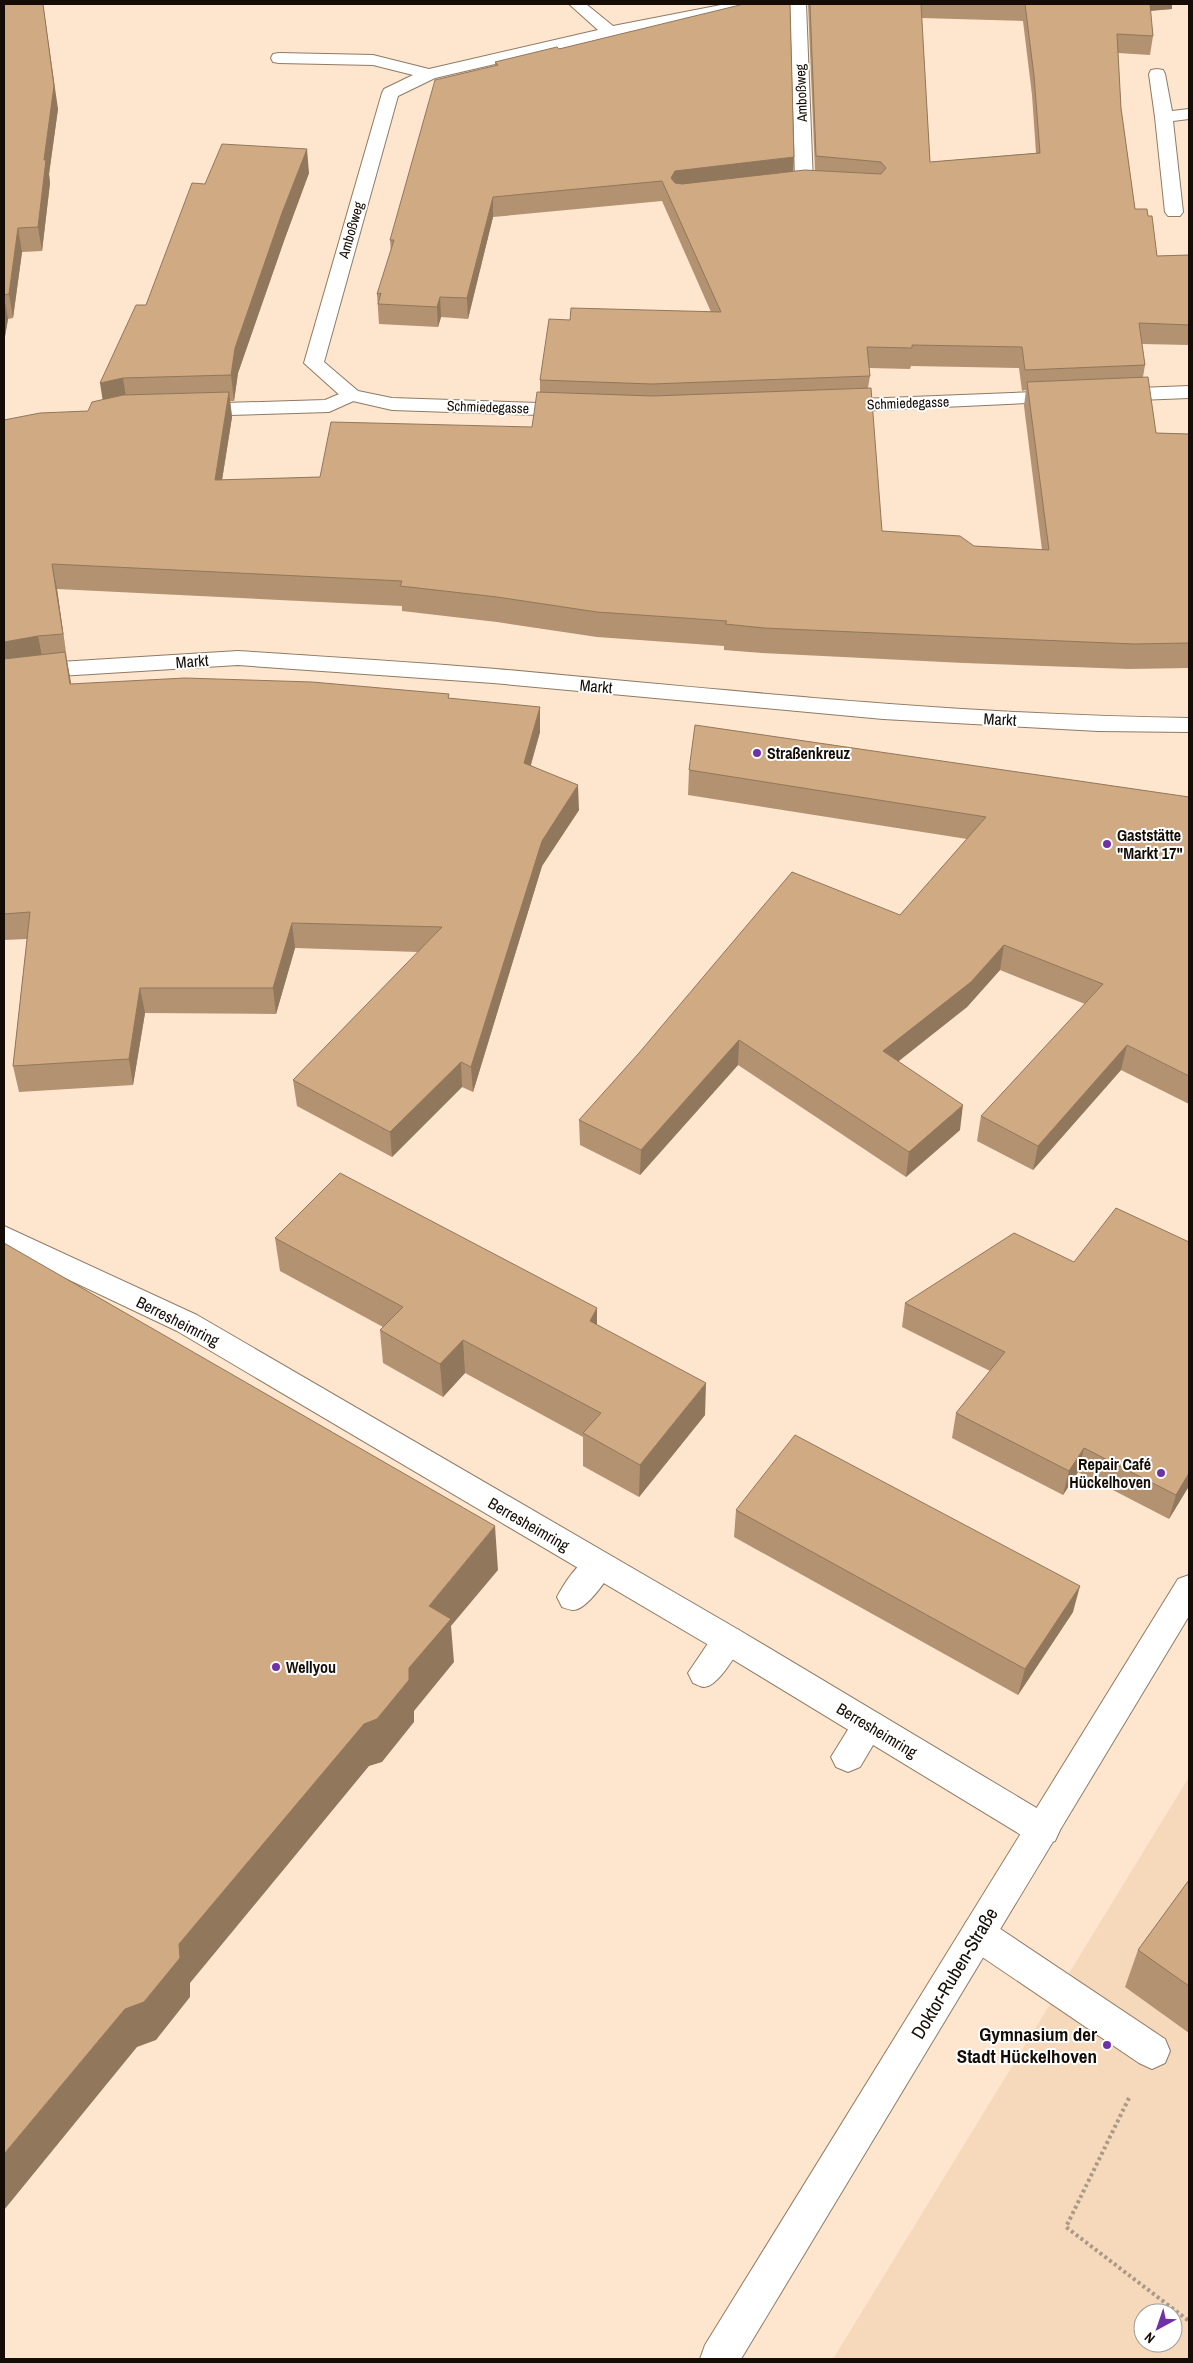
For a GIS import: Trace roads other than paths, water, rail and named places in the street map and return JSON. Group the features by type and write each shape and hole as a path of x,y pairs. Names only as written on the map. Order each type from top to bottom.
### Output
{"street":[{"path":"577,4 610,32"},
{"name":"Amboßweg","path":"351,395 314,363 390,93 429,74 610,32 748,4"},
{"name":"Amboßweg","path":"798,4 804,183"},
{"name":"Amboßweg","path":"279,58 373,60 429,74"},
{"path":"1157,74 1164,117 1174,212"},
{"path":"1164,117 1189,114"},
{"path":"766,188 804,183 824,184"},
{"name":"Schmiedegasse","path":"821,406 1189,392"},
{"path":"175,411 329,406 351,395"},
{"name":"Schmiedegasse","path":"351,395 392,404 592,411"},
{"name":"Markt","path":"4,677 43,670 238,658 493,676 883,712 1098,724 1189,726"},
{"name":"Berresheimring","path":"4,1237 187,1323 728,1640 1043,1830"},
{"path":"573,1597 599,1565"},
{"name":"Doktor-Ruben-Straße","path":"719,2359 1189,1588"},
{"path":"704,1673 728,1640"},
{"path":"848,1757 869,1725"},
{"path":"978,1934 1152,2051"}],"place":[{"name":"Straßenkreuz","path":"757,753"},
{"name":"Gaststätte \"Markt 17\"","path":"1107,844"},
{"name":"Repair Café Hückelhoven","path":"1161,1473"},
{"name":"Wellyou","path":"276,1667"},
{"name":"Gymnasium der Stadt Hückelhoven","path":"1107,2045"}]}
